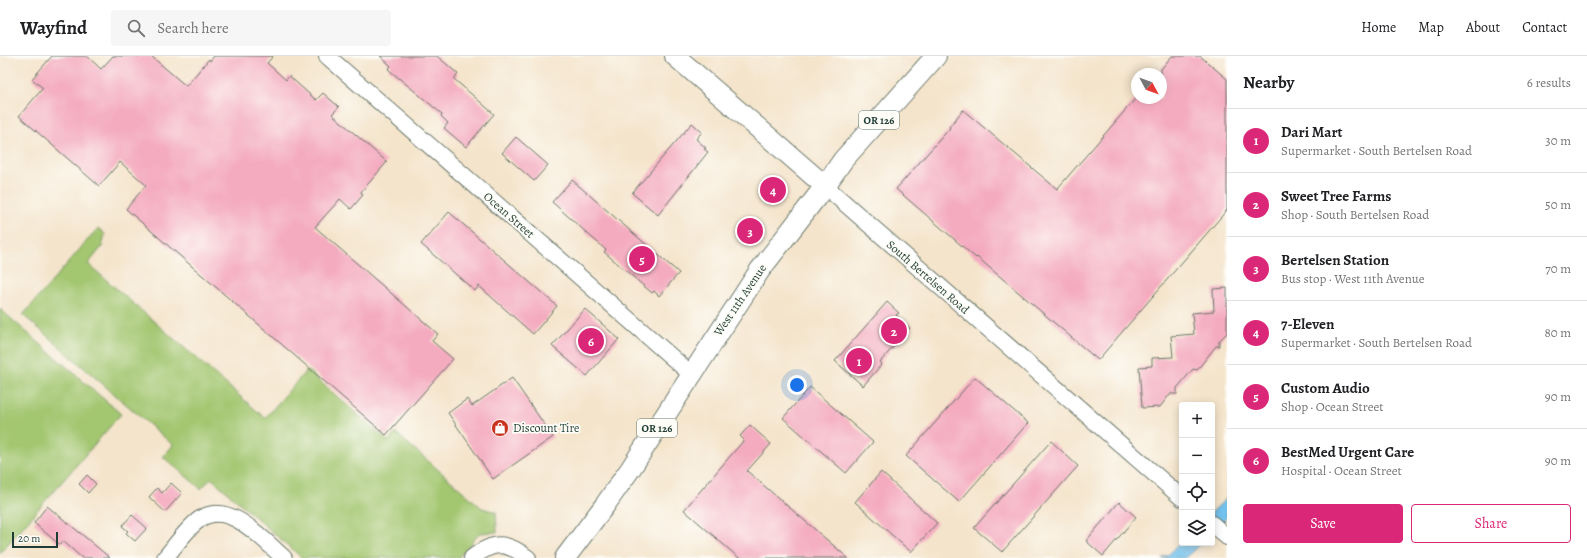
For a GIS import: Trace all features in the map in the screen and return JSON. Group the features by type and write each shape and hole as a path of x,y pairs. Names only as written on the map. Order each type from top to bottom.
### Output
{"main road":[{"name":"South Bertelsen Road","path":"674,56 825,186"},
{"name":"West 11th Avenue","path":"565,558 610,498 760,270 825,186 843,160 936,56"}],"street":[{"name":"Ocean Street","path":"327,56 691,374"},
{"name":"South Bertelsen Road","path":"825,186 1179,495"},
{"path":"165,558 201,518 215,514 228,515 241,520 284,558"},
{"path":"1215,527 1227,538"},
{"path":"472,558 482,550 493,546 506,545 519,551 528,558"}],"green space":[{"path":"98,228 105,234 102,247 88,264 265,418 307,370 388,441 396,433 482,508 496,512 497,532 480,533 458,558 302,558 211,478 201,489 163,457 173,445 23,315"},
{"path":"0,309 121,414 0,553"}],"water":[{"path":"1227,498 1227,517 1215,529 1215,510"},
{"path":"1179,544 1179,546 1198,546 1185,558 1162,558 1168,555"}],"building":[{"path":"52,56 87,56 101,69 113,56 151,56 186,86 209,59 210,61 214,56 273,56 267,63 286,80 289,76 316,100 323,93 339,107 332,114 387,162 361,192 363,195 351,209 340,199 315,227 438,334 432,341 453,359 386,435 126,209 146,185 120,162 99,186 19,116 43,88 32,79"},
{"path":"380,56 437,56 458,74 454,79 494,114 466,147 444,128 448,123 441,116 442,114 388,69 391,66"},
{"path":"1172,56 1200,56 1227,79 1227,210 1098,360 896,189 950,128 949,127 963,110 1057,189 1131,104 1167,104 1167,68 1162,68"},
{"path":"692,123 702,132 696,139 706,148 704,149 708,152 658,215 632,193"},
{"path":"516,137 548,165 534,181 502,153"},
{"path":"572,180 679,273 659,296 654,291 652,293 604,252 606,250 552,202"},
{"path":"449,212 557,306 533,334 479,286 475,291 421,244"},
{"path":"1227,288 1227,333 1219,341 1219,346 1216,346 1197,370 1193,369 1177,388 1177,394 1170,394 1160,407 1142,408 1139,367 1152,366 1152,358 1173,357 1171,336 1194,334 1192,313 1214,311 1213,289"},
{"path":"887,302 899,313 896,315 910,328 880,362 882,364 863,386 835,361"},
{"path":"585,309 619,339 587,376 552,346"},
{"path":"975,377 1028,423 959,502 906,456"},
{"path":"512,378 553,437 493,479 448,413 467,399 472,406"},
{"path":"810,387 873,442 846,473 783,418"},
{"path":"750,425 771,444 747,471 848,558 739,558 684,510 744,440 740,436"},
{"path":"1051,441 1078,466 1002,552 974,528"},
{"path":"881,472 937,523 911,552 855,502"},
{"path":"87,475 96,484 88,493 79,484"},
{"path":"171,483 182,493 165,512 149,497 157,488 162,493"},
{"path":"1119,502 1136,517 1103,556 1086,541"},
{"path":"47,506 110,558 82,558 63,541 60,545 34,523"},
{"path":"132,515 147,528 135,541 126,533 128,531 122,526"}],"place":[{"name":"7-Eleven","path":"773,190"},
{"name":"Bertelsen Station","path":"750,231"},
{"name":"Custom Audio","path":"642,259"},
{"name":"Sweet Tree Farms","path":"894,331"},
{"name":"BestMed Urgent Care","path":"591,341"},
{"name":"Dari Mart","path":"859,361"},
{"name":"Discount Tire","path":"500,428"}]}
